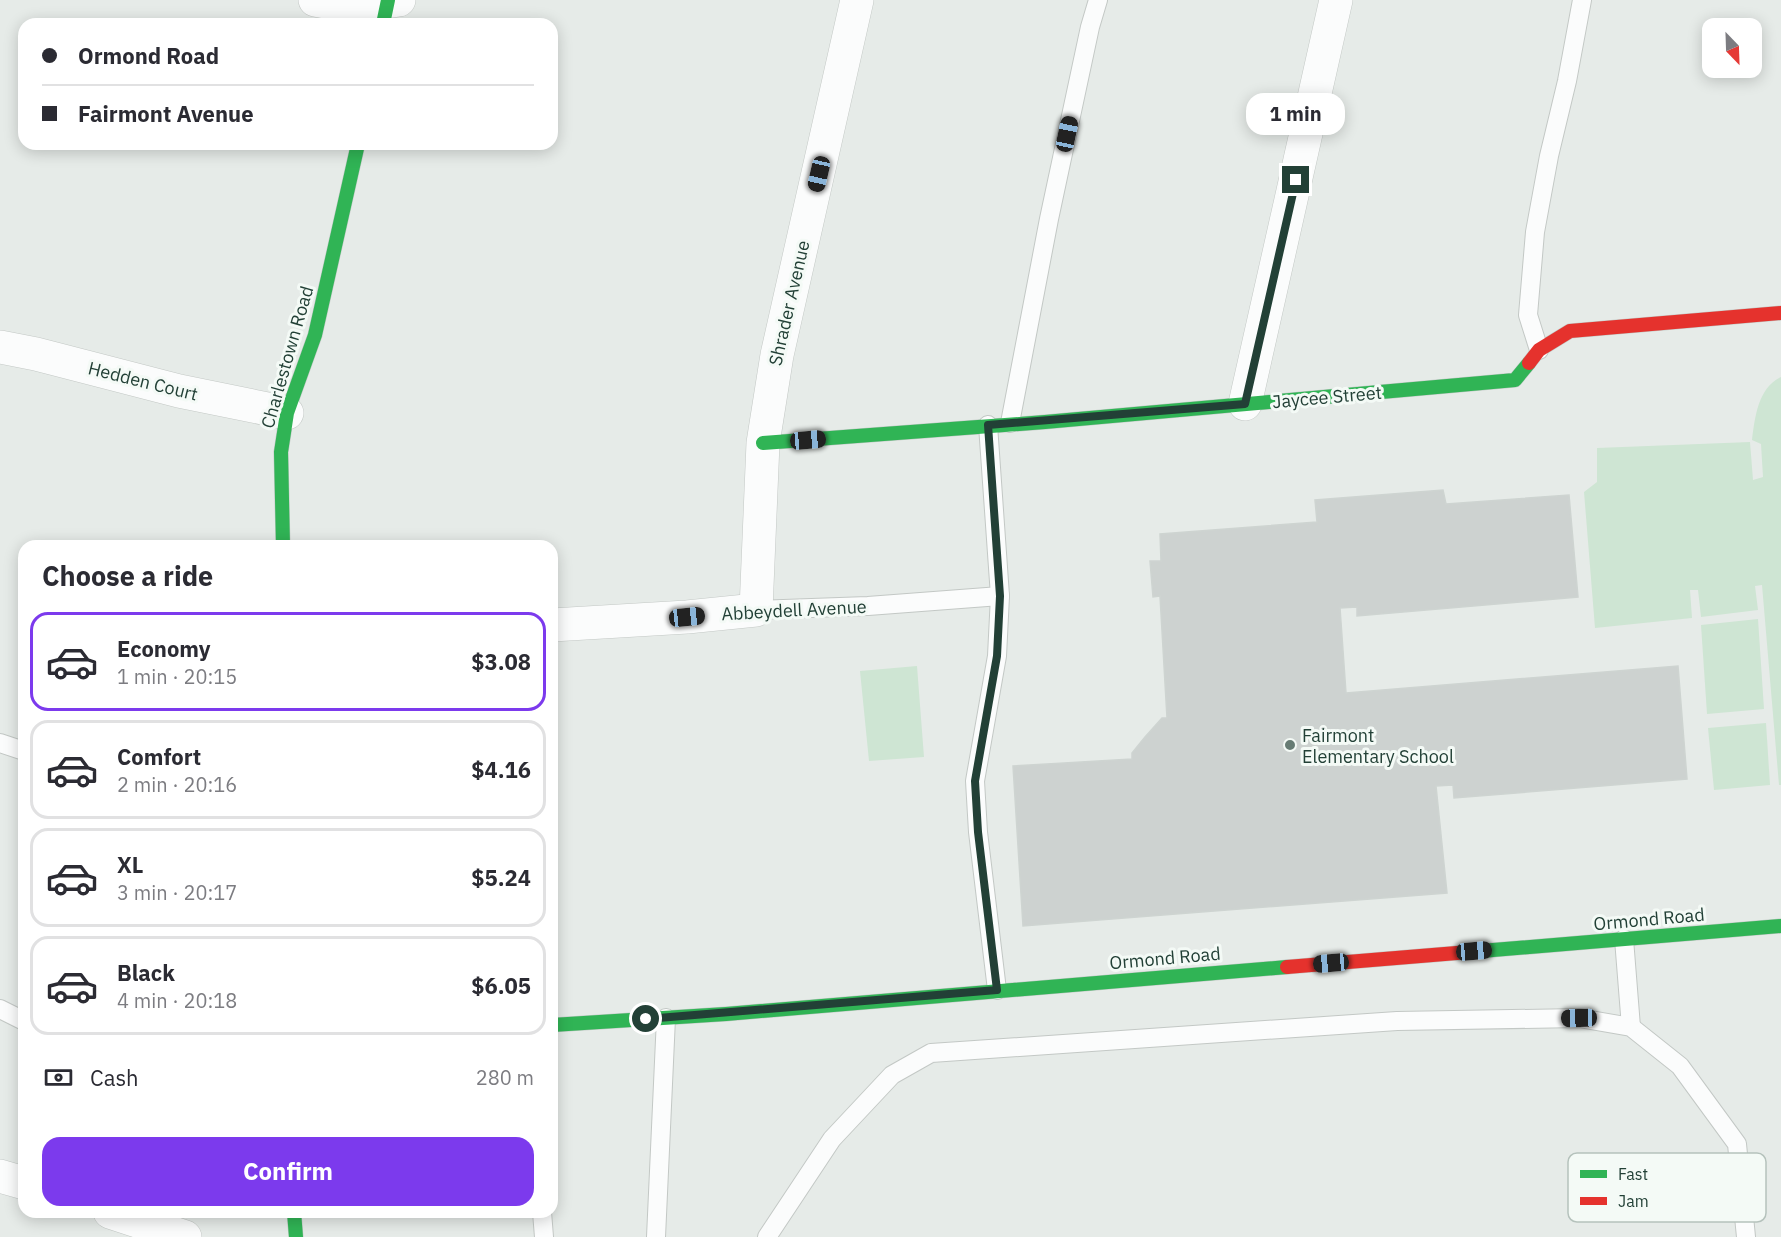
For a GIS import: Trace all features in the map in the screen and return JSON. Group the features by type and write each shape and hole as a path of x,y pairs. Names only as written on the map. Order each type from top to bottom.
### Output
{"street":[{"path":"315,0 352,7 389,7"},
{"name":"Shrader Avenue","path":"756,610 766,413 857,0"},
{"path":"1245,404 1336,0"},
{"name":"Charlestown Road","path":"283,540 281,452 287,413 315,335 357,150"},
{"name":"Jaycee Street","path":"763,443 1515,380 1539,350 1570,331 1781,314"},
{"name":"Hedden Court","path":"0,347 179,391 287,413"},
{"name":"Abbeydell Avenue","path":"558,625 687,617 756,610"},
{"name":"Ormond Road","path":"558,1025 666,1018 1781,926"},
{"path":"0,1176 18,1181"},
{"path":"128,1218 184,1237"},
{"path":"294,1218 296,1237"}],"lane":[{"path":"1010,423 1049,219 1090,27 1098,0"},
{"path":"1539,350 1528,315 1535,232 1582,0"},
{"path":"988,425 1000,596 997,656 975,781 978,832 997,990"},
{"name":"Abbeydell Avenue","path":"756,610 868,606 1000,596"},
{"path":"0,743 18,749"},
{"path":"1624,939 1631,1027"},
{"path":"0,1009 18,1018"},
{"path":"656,1237 666,1018"},
{"path":"767,1237 832,1139 892,1075 931,1053 1396,1021 1579,1018 1631,1027 1680,1066 1737,1144 1738,1153"},
{"path":"542,1218 544,1237"},
{"path":"1745,1222 1746,1237"}],"green space":[{"path":"1781,377 1781,785 1779,785 1762,585 1755,586 1758,610 1701,617 1698,590 1690,590 1692,618 1595,628 1584,492 1597,482 1597,448 1750,442 1753,480 1763,477 1761,444 1752,440 1755,422 1759,404 1767,388"},
{"path":"1758,619 1764,709 1707,714 1701,625"},
{"path":"917,666 924,757 869,761 860,671"},
{"path":"1766,723 1770,785 1714,790 1708,728"}],"building":[{"name":"Fairmont Elementary School","path":"1443,490 1446,504 1569,495 1578,597 1357,616 1357,607 1340,608 1346,693 1678,666 1687,779 1454,798 1453,785 1436,786 1447,893 1023,926 1013,766 1132,759 1132,753 1145,737 1162,718 1167,718 1160,596 1153,597 1150,561 1161,561 1160,534 1317,522 1315,500"}],"traffic: fast":[{"path":"384,18 388,0"},
{"path":"283,540 281,452 287,413 315,335 357,150"},
{"path":"763,443 1045,422 1515,380 1529,363"},
{"path":"1481,951 1781,926"},
{"path":"558,1025 726,1014 1287,967"},
{"path":"294,1218 296,1237"}],"traffic: jam":[{"path":"1529,363 1539,350 1570,331 1781,313"},
{"path":"1287,967 1481,951"}],"place":[{"name":"Fairmont Elementary School","path":"1290,745"}],"route":[{"path":"646,1019 997,990 978,832 975,781 997,656 1000,596 988,425 1245,404 1296,180"}]}
